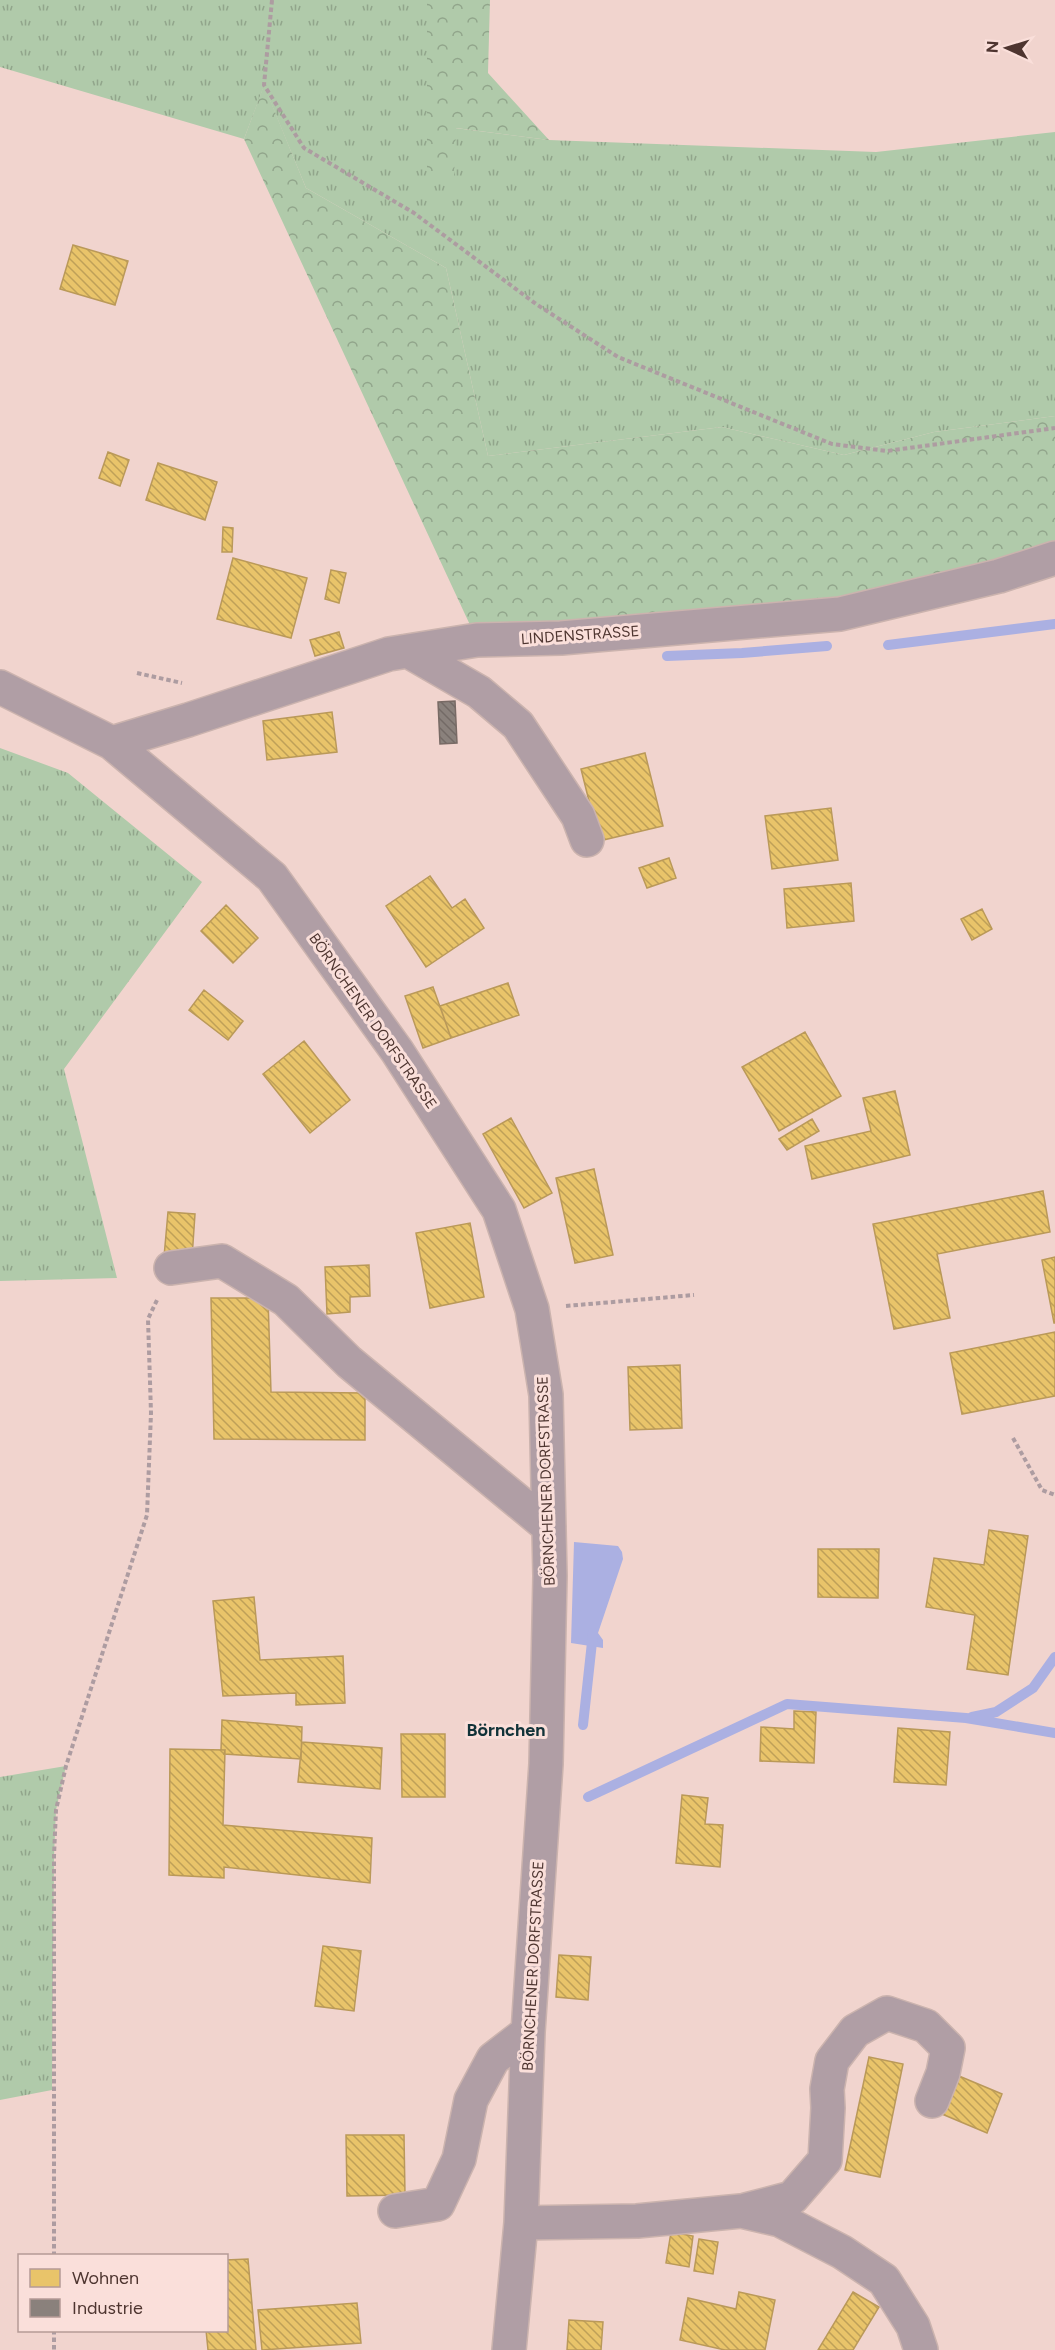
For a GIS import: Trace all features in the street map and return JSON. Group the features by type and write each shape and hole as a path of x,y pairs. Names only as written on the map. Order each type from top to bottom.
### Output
{"street":[{"name":"LINDENSTRASSE","path":"112,743 389,654 477,640 561,638 840,614 999,576 1055,558"},
{"path":"408,651 479,692 518,725 578,816 587,840"},
{"name":"BÖRNCHENER DORFSTRASSE","path":"0,687 112,743 272,877 396,1051 499,1210 532,1309 546,1395 550,1576 546,1764 528,2032 521,2223 509,2350"},
{"path":"171,1268 222,1260 286,1300 349,1362 549,1527"},
{"path":"521,2223 637,2221 741,2211 792,2198 825,2160 827,2089 832,2061 855,2031 887,2013 926,2026 948,2048 943,2073 932,2101"},
{"path":"394,2211 438,2204 459,2159 471,2100 493,2059 528,2032"},
{"path":"741,2211 780,2220 842,2252 884,2280 913,2326 921,2350"}],"path":[{"path":"272,0 264,85 304,148 414,213 536,304 618,357 832,444 887,451 1055,428"},
{"path":"54,2254 54,1856 57,1810 66,1766 147,1515 151,1413 148,1319 171,1268"},
{"path":"532,1309 694,1295"},
{"path":"1013,1438 1042,1490 1055,1496"},
{"path":"54,2332 54,2350"}],"green space":[{"path":"0,0 427,0 427,178 455,128 549,140 876,152 1055,132 1055,416 934,432 844,455 722,427 488,456 446,268 306,188 264,86 244,139 0,67"},
{"path":"427,0 490,0 488,73 549,140 456,128 454,178 427,178"},
{"path":"264,85 306,188 446,268 488,456 722,427 844,455 934,432 1055,416 1055,558 840,614 477,640 244,139"},
{"path":"0,748 68,773 202,882 64,1069 117,1278 0,1281"},
{"path":"66,1766 56,1810 54,1856 52,2090 0,2100 0,1777"}],"water":[{"path":"574,1542 618,1546 622,1552 623,1559 598,1633 603,1640 603,1648 571,1643"}],"building: Wohnen":[{"path":"73,245 128,261 115,305 60,289"},
{"path":"108,452 129,460 120,486 99,478"},
{"path":"158,463 217,482 205,520 146,500"},
{"path":"223,527 233,528 232,552 222,552"},
{"path":"233,558 307,578 291,638 217,619"},
{"path":"331,570 346,573 339,603 325,599"},
{"path":"339,632 344,648 315,656 310,640"},
{"path":"332,712 337,752 267,760 263,721"},
{"path":"645,753 663,826 599,841 581,769"},
{"path":"831,808 838,860 772,869 765,816"},
{"path":"669,858 676,878 647,888 639,868"},
{"path":"430,876 452,908 465,899 484,928 426,967 386,906"},
{"path":"851,883 854,921 787,928 784,889"},
{"path":"226,905 258,938 233,963 201,931"},
{"path":"982,909 992,929 972,940 961,919"},
{"path":"508,983 519,1015 451,1038 440,1006"},
{"path":"433,987 451,1038 423,1048 405,996"},
{"path":"204,990 243,1021 228,1040 189,1010"},
{"path":"805,1032 841,1096 779,1131 742,1067"},
{"path":"304,1041 350,1100 310,1133 263,1074"},
{"path":"895,1091 910,1155 812,1179 805,1146 871,1131 863,1098"},
{"path":"511,1118 552,1193 524,1208 483,1134"},
{"path":"812,1119 819,1131 787,1150 779,1139"},
{"path":"594,1169 613,1255 575,1263 556,1178"},
{"path":"1043,1191 1050,1232 937,1254 950,1318 894,1329 873,1224"},
{"path":"168,1212 195,1214 192,1258 164,1257"},
{"path":"470,1223 484,1297 430,1308 416,1233"},
{"path":"1055,1257 1055,1323 1054,1323 1042,1260"},
{"path":"369,1265 370,1296 350,1297 350,1312 327,1314 325,1267"},
{"path":"211,1298 268,1298 271,1392 365,1393 365,1440 214,1439"},
{"path":"1055,1332 1055,1396 962,1414 950,1353"},
{"path":"680,1365 682,1428 630,1430 628,1367"},
{"path":"989,1530 1028,1536 1008,1675 967,1669 975,1615 926,1607 934,1558 984,1565"},
{"path":"818,1549 879,1549 878,1598 818,1597"},
{"path":"254,1597 260,1660 343,1656 345,1703 296,1705 296,1693 223,1696 213,1601"},
{"path":"794,1711 816,1712 814,1763 760,1761 761,1727 794,1729"},
{"path":"222,1720 302,1727 301,1759 224,1754 225,1750 221,1750"},
{"path":"898,1728 950,1732 946,1785 894,1782"},
{"path":"401,1734 445,1734 445,1797 402,1797"},
{"path":"302,1742 382,1748 380,1789 298,1782"},
{"path":"170,1749 225,1750 223,1825 372,1838 370,1883 224,1867 224,1878 169,1875"},
{"path":"682,1795 708,1798 705,1824 723,1825 720,1867 676,1863"},
{"path":"323,1946 361,1951 354,2011 315,2006"},
{"path":"559,1955 591,1957 588,2000 556,1997"},
{"path":"869,2057 903,2064 880,2177 845,2170"},
{"path":"959,2076 1002,2094 987,2133 942,2114"},
{"path":"346,2135 404,2135 405,2195 347,2196"},
{"path":"671,2232 693,2236 689,2267 666,2263"},
{"path":"699,2239 718,2242 713,2274 694,2271"},
{"path":"248,2259 256,2350 208,2350 206,2332 228,2332 228,2260"},
{"path":"739,2292 775,2300 765,2350 725,2350 680,2340 688,2298 736,2309"},
{"path":"853,2292 879,2307 853,2350 818,2350"},
{"path":"357,2303 361,2343 262,2350 258,2310"},
{"path":"569,2320 603,2322 601,2350 567,2350"}],"building: Industrie":[{"path":"455,701 457,743 440,744 438,702"}],"waterway":[{"path":"888,645 1055,624"},
{"path":"667,656 827,646"},
{"path":"583,1725 593,1633"},
{"path":"972,1717 996,1712 1033,1688 1055,1657"},
{"path":"588,1797 787,1704 966,1718 1055,1733"}],"district":[{"name":"Börnchen","path":"506,1730"}]}
